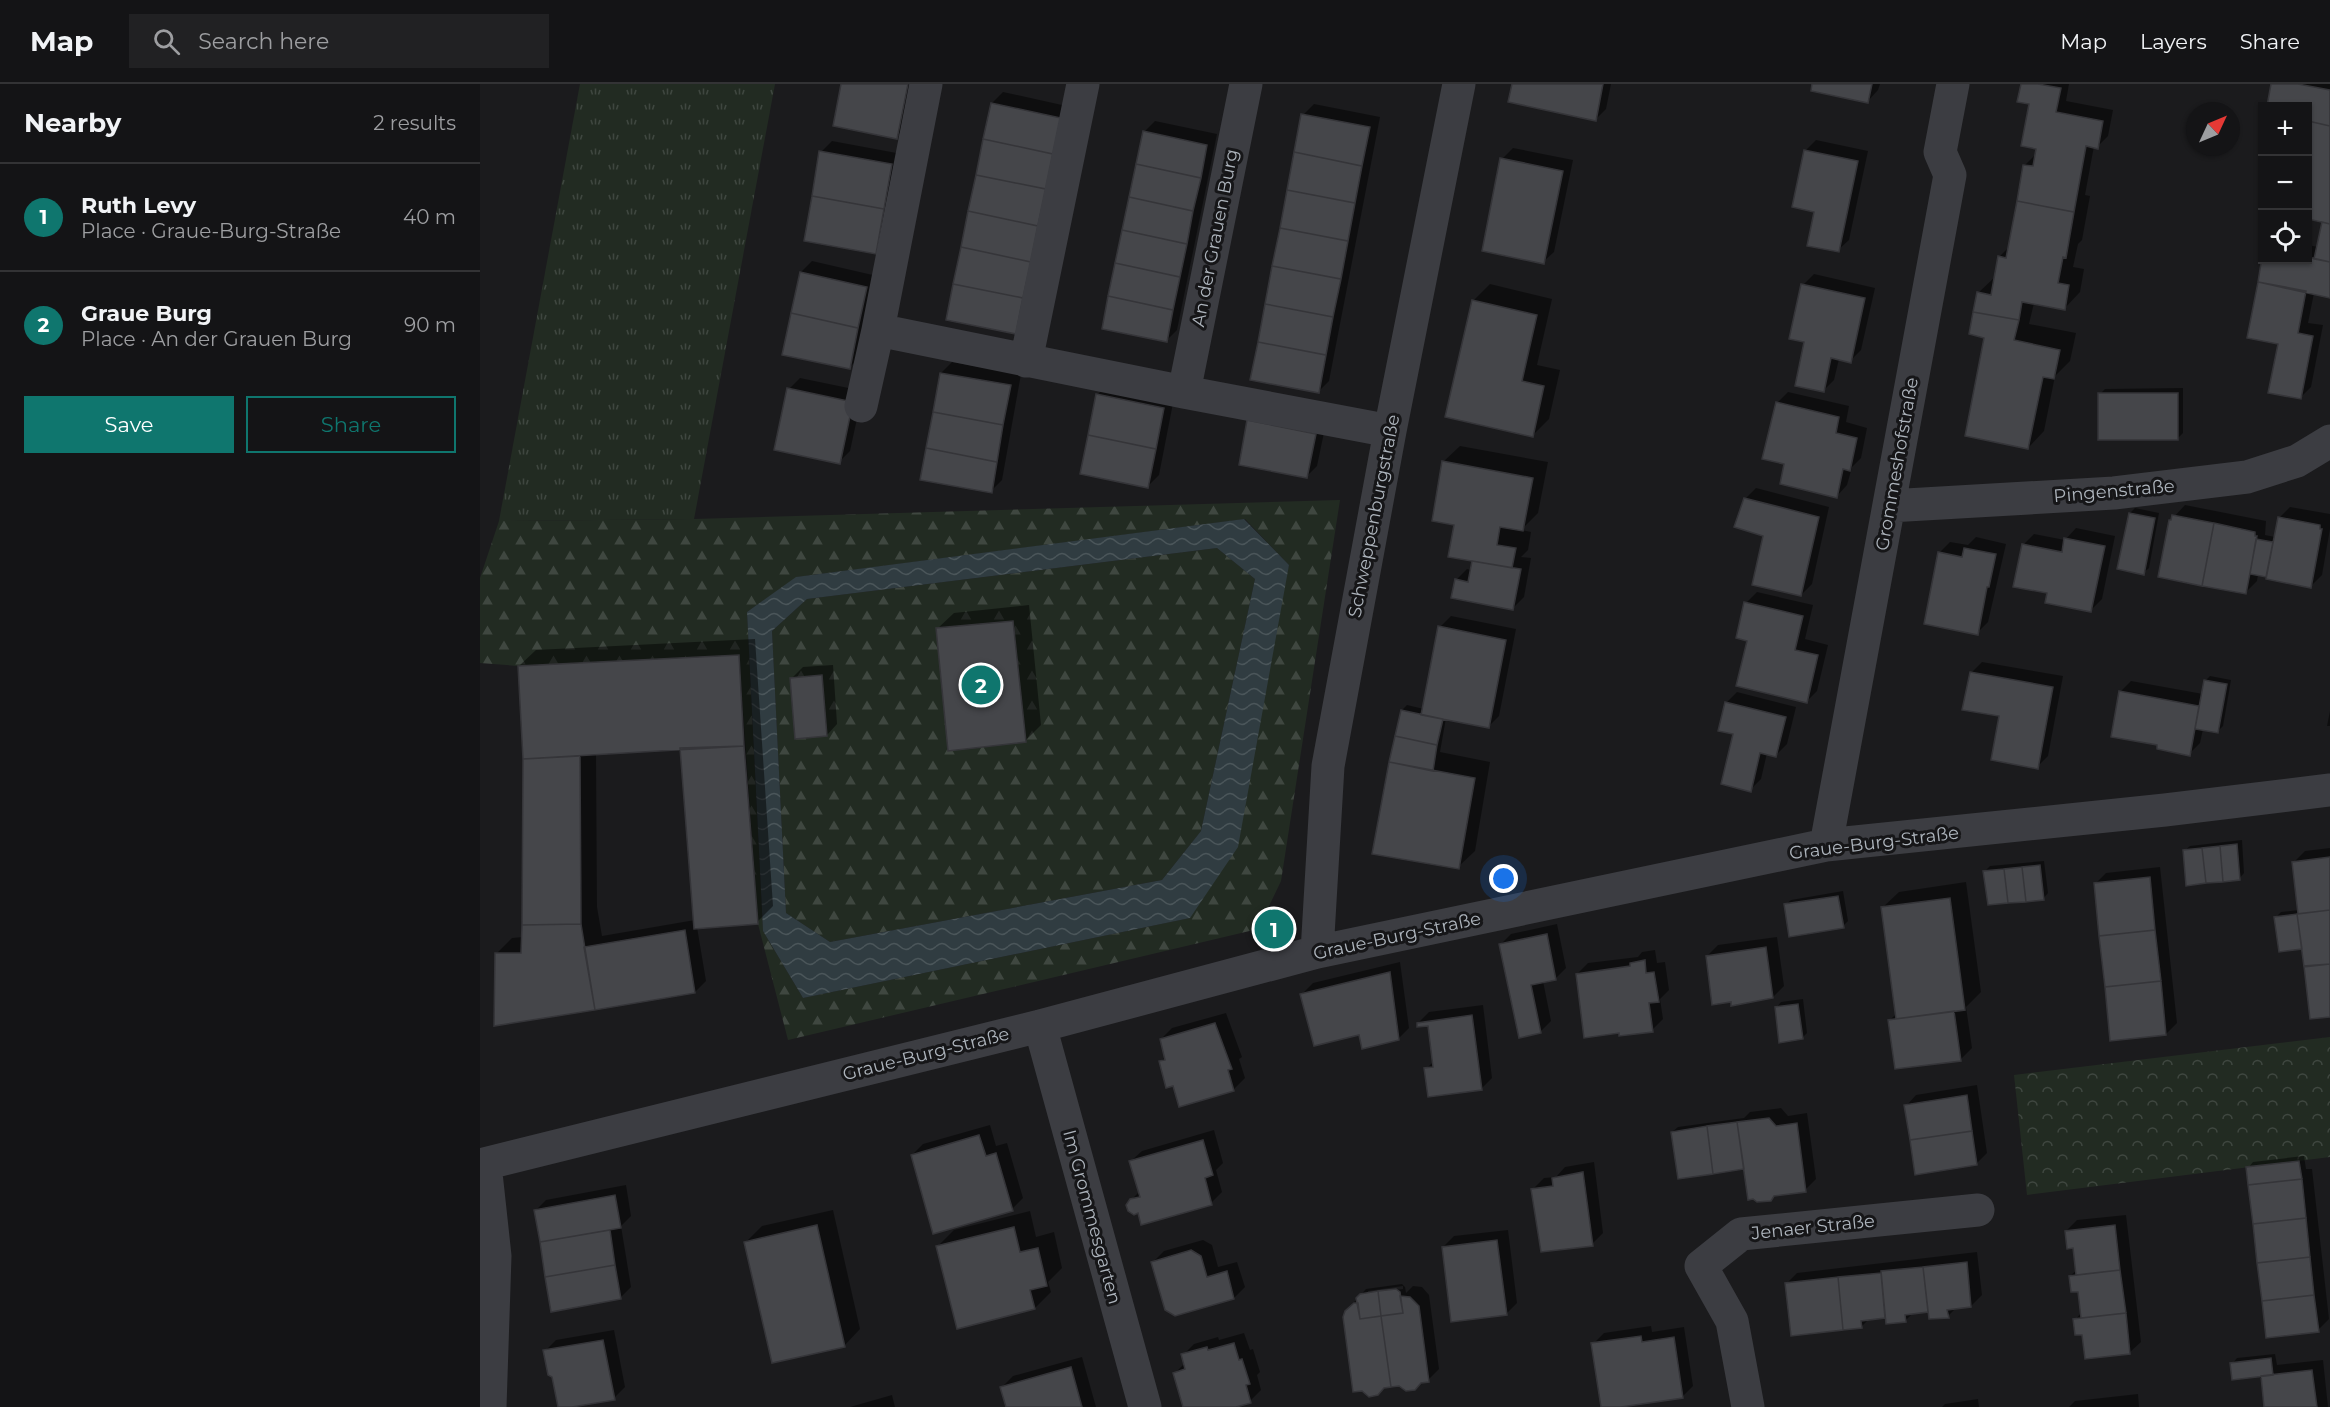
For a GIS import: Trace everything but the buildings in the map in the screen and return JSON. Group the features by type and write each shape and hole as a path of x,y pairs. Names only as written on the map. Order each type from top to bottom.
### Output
{"street":[{"path":"861,406 926,84"},
{"path":"1026,361 1083,84"},
{"name":"An der Grauen Burg","path":"1184,392 1246,84"},
{"name":"Schweppenburgstraße","path":"1317,952 1328,766 1390,431 1459,84"},
{"name":"Grommeshofstraße","path":"1826,845 1950,175 1940,152 1953,84"},
{"path":"878,330 1390,431"},
{"name":"Pingenstraße","path":"1889,506 2114,494 2247,477 2297,461 2330,441"},
{"name":"Graue-Burg-Straße","path":"482,1165 1040,1026 1317,952 1826,845 2165,810 2330,789"},
{"name":"Im Grommesgarten","path":"1040,1026 1144,1407"},
{"path":"482,1165 495,1256 490,1407"},
{"name":"Jenaer Straße","path":"1748,1407 1732,1321 1701,1266 1741,1234 1978,1210"}],"green space":[{"path":"580,84 775,84 694,519 499,521"},
{"path":"1340,500 1281,881 1258,929 788,1040 758,924 739,655 518,666 480,663 480,578 499,521 694,519","holes":["1245,519 1289,565 1190,918 803,998 763,931 747,612 797,577"]},
{"path":"1217,548 1255,579 1201,831 1162,880 830,942 786,913 772,631 807,599"},
{"path":"2330,1037 2330,1157 2027,1195 2014,1075"}],"water":[{"path":"1244,519 1289,565 1238,847 1190,918 803,998 763,931 747,612 796,577","holes":["1217,548 1255,579 1201,831 1162,880 830,942 786,913 772,631 807,599"]}],"place":[{"name":"Graue Burg","path":"981,685"},
{"name":"Ruth Levy","path":"1274,929"}]}
